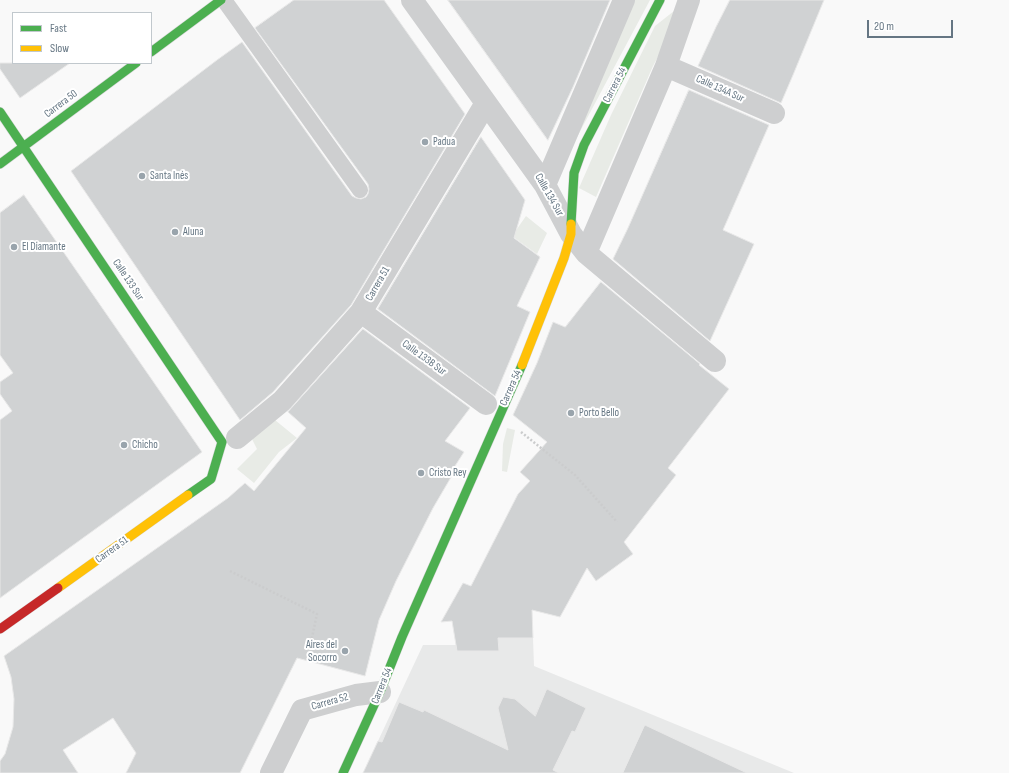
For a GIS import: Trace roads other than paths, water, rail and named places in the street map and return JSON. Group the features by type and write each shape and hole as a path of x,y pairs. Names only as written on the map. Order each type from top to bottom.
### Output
{"street":[{"path":"152,51 223,0"},
{"name":"Calle 134 Sur","path":"412,0 546,185 571,234 586,253 715,361"},
{"path":"546,185 624,0"},
{"name":"Carrera 54","path":"343,773 380,692 493,409 525,358 564,258 571,234 574,173 584,145 660,0"},
{"path":"586,253 666,66 689,0"},
{"name":"Carrera 50","path":"0,164 135,64"},
{"name":"Calle 134A Sur","path":"666,66 774,113"},
{"name":"Carrera 51","path":"237,438 282,401 361,312 486,103"},
{"name":"Calle 133 Sur","path":"0,112 222,442 216,465"},
{"name":"Calle 133B Sur","path":"361,312 493,409"},
{"name":"Carrera 51","path":"0,629 211,479 216,465"},
{"name":"Carrera 52","path":"271,773 302,710 356,695 380,692"}],"lane":[{"path":"223,0 360,190"}],"place":[{"name":"Padua","path":"425,142"},
{"name":"Santa Inés","path":"142,176"},
{"name":"Aluna","path":"175,232"},
{"name":"El Diamante","path":"14,247"},
{"name":"Porto Bello","path":"571,413"},
{"name":"Chicho","path":"124,445"},
{"name":"Cristo Rey","path":"421,473"},
{"name":"Aires del Socorro","path":"345,651"}]}
